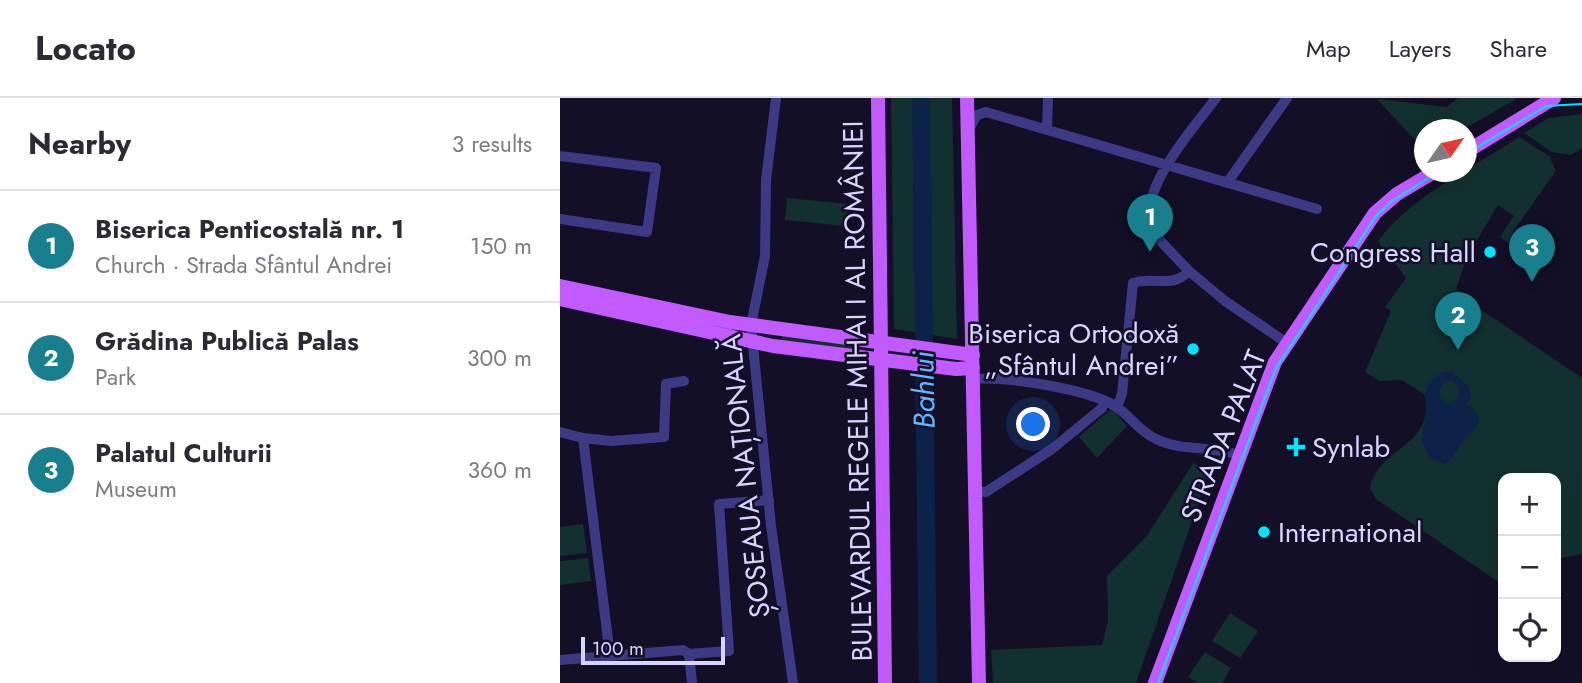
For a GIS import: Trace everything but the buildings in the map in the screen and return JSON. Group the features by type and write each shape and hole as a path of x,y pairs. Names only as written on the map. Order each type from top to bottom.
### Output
{"main road":[{"name":"BULEVARDUL REGELE MIHAI I AL ROMÂNIEI","path":"878,98 885,683"},
{"path":"1477,145 1554,98"},
{"path":"967,101 982,111"},
{"path":"967,101 979,683"},
{"name":"STRADA PALAT","path":"1155,683 1266,382 1287,343 1375,213 1397,194 1417,182"},
{"path":"560,286 751,325 957,353 973,367"},
{"path":"560,299 773,346 956,369 973,367"}],"street":[{"name":"ȘOSEAUA NAȚIONALĂ","path":"776,98 766,180 765,256 751,325 769,500 793,683"},
{"path":"1047,130 1048,98"},
{"path":"1216,98 1167,165 1148,204 1149,229 1189,271 1225,301 1287,343"},
{"path":"1227,183 1287,98"},
{"path":"969,129 982,111 1317,209"},
{"path":"560,156 656,169 647,232 560,219"},
{"path":"1116,407 1122,394 1133,283 1172,282 1182,279 1189,271"},
{"path":"973,367 1087,393 1116,407 1138,429 1156,440 1181,447 1217,448 1239,455"},
{"path":"560,432 611,441 664,437 666,384 684,382"},
{"path":"975,492 986,492 1052,449 1102,408 1104,400"},
{"path":"583,438 610,656"},
{"path":"560,660 683,650 689,654 729,651 719,504 769,500"},
{"path":"689,654 692,683"}],"green space":[{"path":"891,98 952,98 957,339 894,329"},
{"path":"1458,98 1518,98 1477,122 1477,119 1414,119 1414,139 1377,99 1447,107"},
{"path":"1582,114 1582,148 1571,155 1552,152 1524,133 1549,118"},
{"path":"1519,137 1549,156 1556,171 1512,233 1514,247 1500,237 1514,216 1498,205 1467,257 1456,289 1486,313 1582,378 1582,554 1561,558 1561,473 1498,473 1498,582 1376,499 1370,488 1383,464 1414,437 1422,426 1426,412 1425,395 1402,380 1380,381 1365,372 1391,311 1385,307 1406,278 1378,241 1408,210 1447,182 1477,182 1477,163"},
{"path":"787,198 848,204 846,226 785,220"},
{"path":"782,335 856,345 855,351 781,341"},
{"path":"1112,408 1127,426 1097,458 1079,437"},
{"path":"1193,463 1210,469 1136,683 993,683 991,650 1102,645 1108,621 1107,576 1147,536"},
{"path":"583,524 587,553 560,556 560,527"},
{"path":"588,558 591,581 560,585 560,561"},
{"path":"1230,613 1258,631 1240,658 1212,641"},
{"path":"1205,652 1231,668 1222,683 1198,683 1188,677"}],"water":[{"path":"1444,372 1452,372 1469,387 1472,398 1466,404 1474,410 1479,421 1452,459 1445,464 1430,458 1421,440 1427,408 1425,395 1430,380","holes":["1451,380 1460,387 1455,401 1449,403 1440,398 1439,392 1444,381"]}],"waterway":[{"name":"Bahlui","path":"921,98 928,683"}],"tram line":[{"path":"1477,147 1546,106 1582,104"},
{"path":"1158,683 1276,368 1376,216 1392,201 1422,182"}],"place":[{"name":"Biserica Penticostală nr. 1","path":"1150,252"},
{"name":"Congress Hall","path":"1490,252"},
{"name":"Palatul Culturii","path":"1532,282"},
{"name":"Biserica Ortodoxă „Sfântul Andrei”","path":"1193,349"},
{"name":"Grădina Publică Palas","path":"1458,350"},
{"name":"Synlab","path":"1296,447"},
{"name":"International","path":"1264,532"}]}
